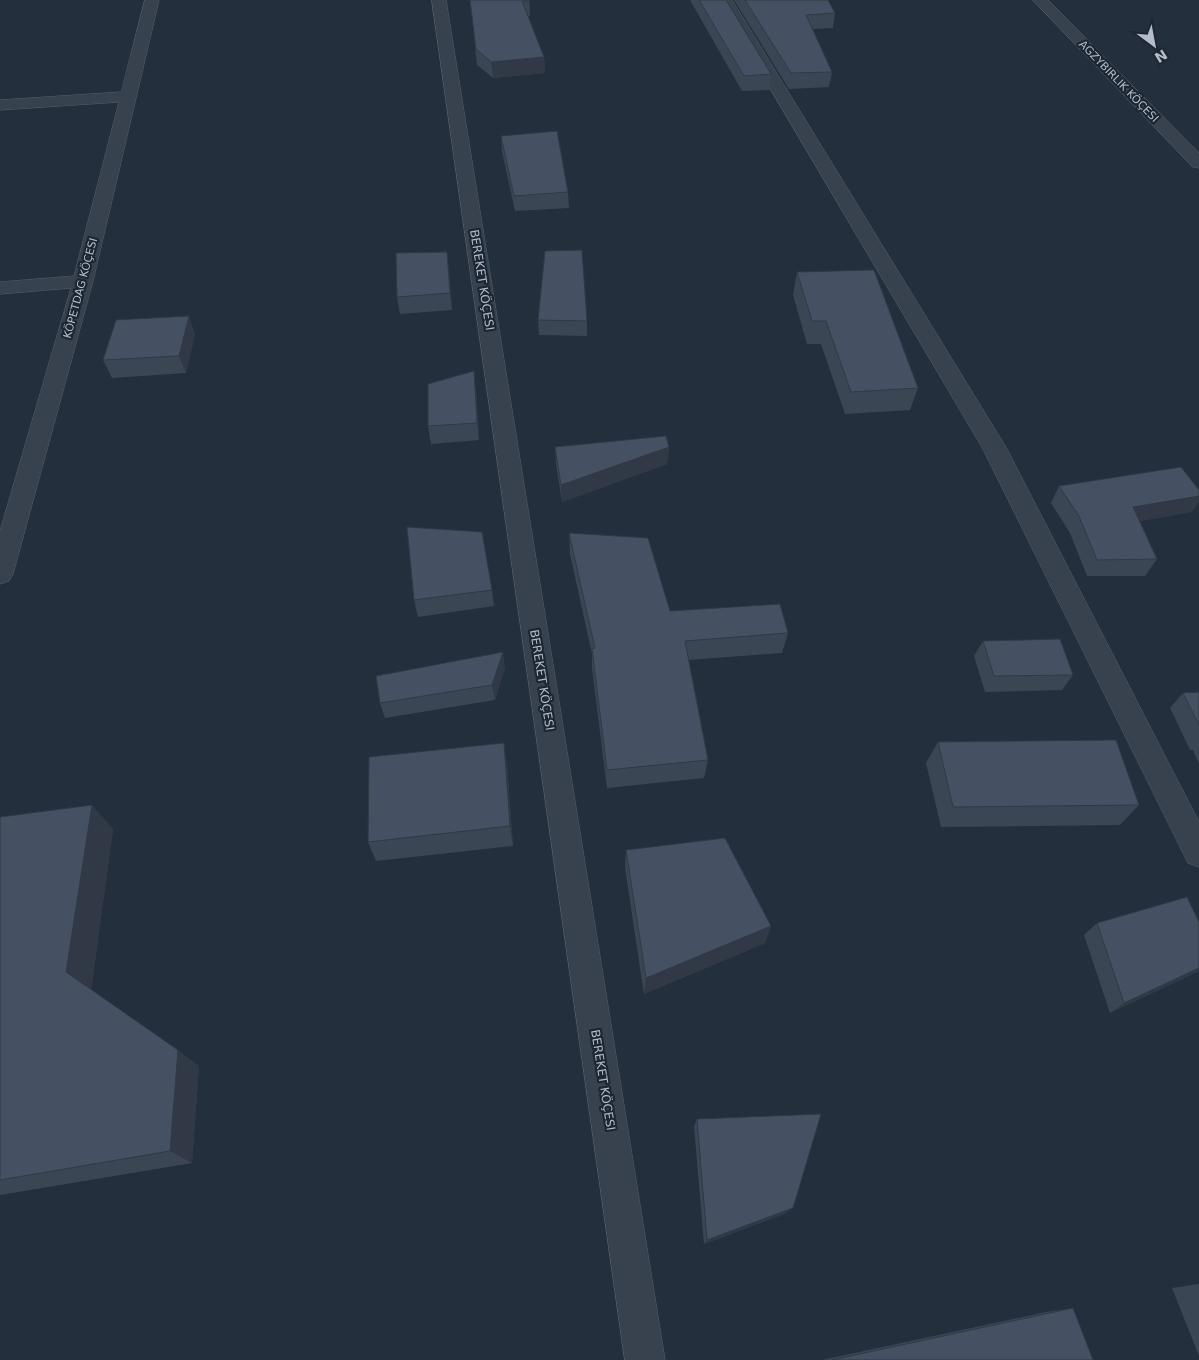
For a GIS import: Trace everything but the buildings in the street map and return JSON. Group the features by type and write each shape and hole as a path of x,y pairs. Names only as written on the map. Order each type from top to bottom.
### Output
{"street":[{"name":"KÖPETDAG KÖÇESI","path":"0,574 83,281 126,97 152,0"},
{"name":"BEREKET KÖÇESI","path":"439,0 645,1360"},
{"path":"725,0 995,449 1199,853"},
{"name":"AGZYBIRLIK KÖÇESI","path":"1040,0 1199,163"},
{"path":"0,105 126,97"},
{"path":"0,288 83,281"}]}
